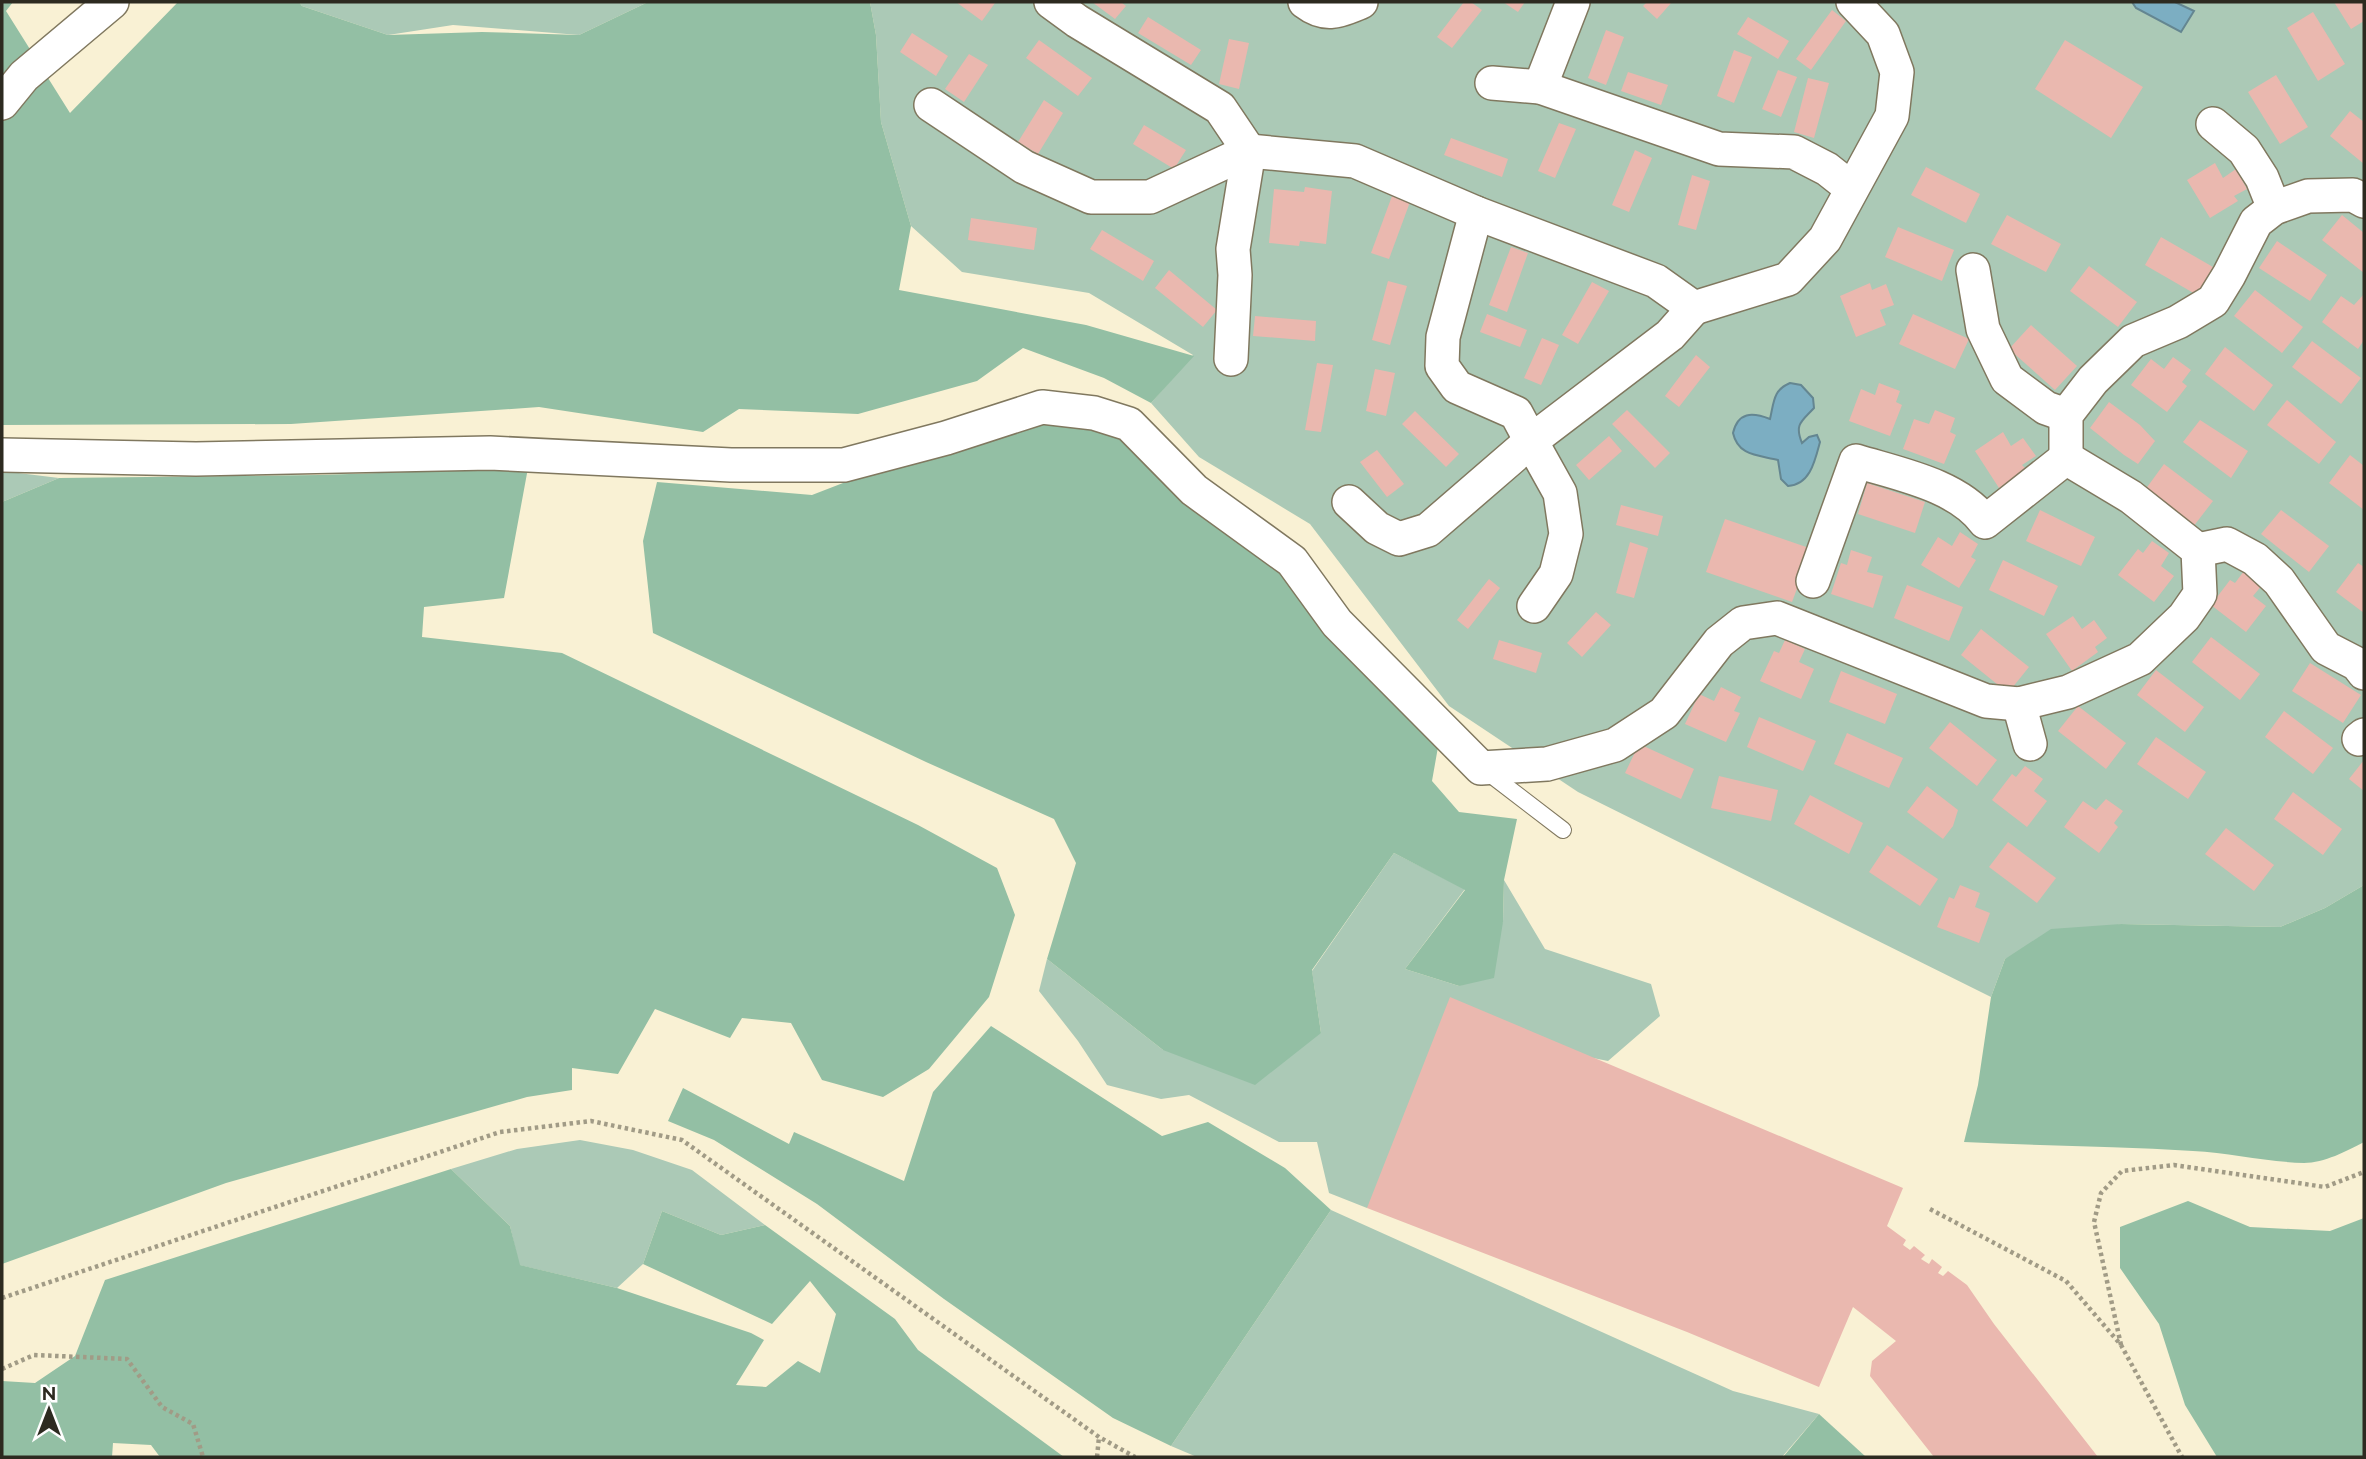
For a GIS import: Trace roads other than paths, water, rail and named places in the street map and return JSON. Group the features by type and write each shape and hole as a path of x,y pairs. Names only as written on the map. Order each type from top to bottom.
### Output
{"street":[{"path":"2,103 24,76 112,2"},
{"path":"1051,2 1077,21 1220,108 1249,151 1233,249 1235,275 1231,359"},
{"path":"1305,2 1315,10 1336,12 1361,2"},
{"path":"1540,87 1573,2"},
{"path":"1349,502 1377,528 1399,539 1428,530 1531,441 1670,335 1694,307 1788,279 1825,239 1892,116 1897,72 1883,34 1853,2"},
{"path":"1492,83 1540,87 1719,149 1794,152 1826,169 1851,188"},
{"path":"931,105 1024,167 1091,197 1150,197 1249,151 1355,161 1476,213 1656,281 1694,307"},
{"path":"2213,124 2244,150 2262,177 2274,208"},
{"path":"2066,458 2066,415 2093,380 2133,341 2178,322 2213,301 2256,222 2274,208 2308,196 2353,195 2364,201"},
{"path":"1476,213 1443,337 1442,366 1457,387 1516,414 1560,493 1566,534 1556,574 1534,606"},
{"path":"1973,270 1983,329 2007,379 2046,408 2066,415"},
{"path":"2,455 196,459 490,453 731,465 844,465 946,438 1042,407 1094,414 1129,424 1194,490 1292,561 1337,623 1481,768 1547,764 1615,745 1664,713 1718,642 1743,623 1777,618 1986,701 2019,704 2068,692 2140,659 2184,617 2200,594 2198,550 2131,497 2066,458"},
{"path":"1814,581 1856,461 1931,484 1976,510 1985,522 2066,458"},
{"path":"2198,550 2227,544 2255,559 2279,581 2326,648 2357,664 2364,674"},
{"path":"2019,704 2031,744"}],"lane":[{"path":"1481,768 1563,830"}],"water":[{"path":"2132,2 2175,2 2194,11 2181,32 2136,8"},
{"path":"1790,383 1801,385 1813,398 1814,408 1799,427 1802,443 1817,435 1820,442 1806,477 1795,485 1788,486 1781,479 1778,460 1744,450 1733,433 1742,417 1757,415 1770,419 1777,393"}]}
